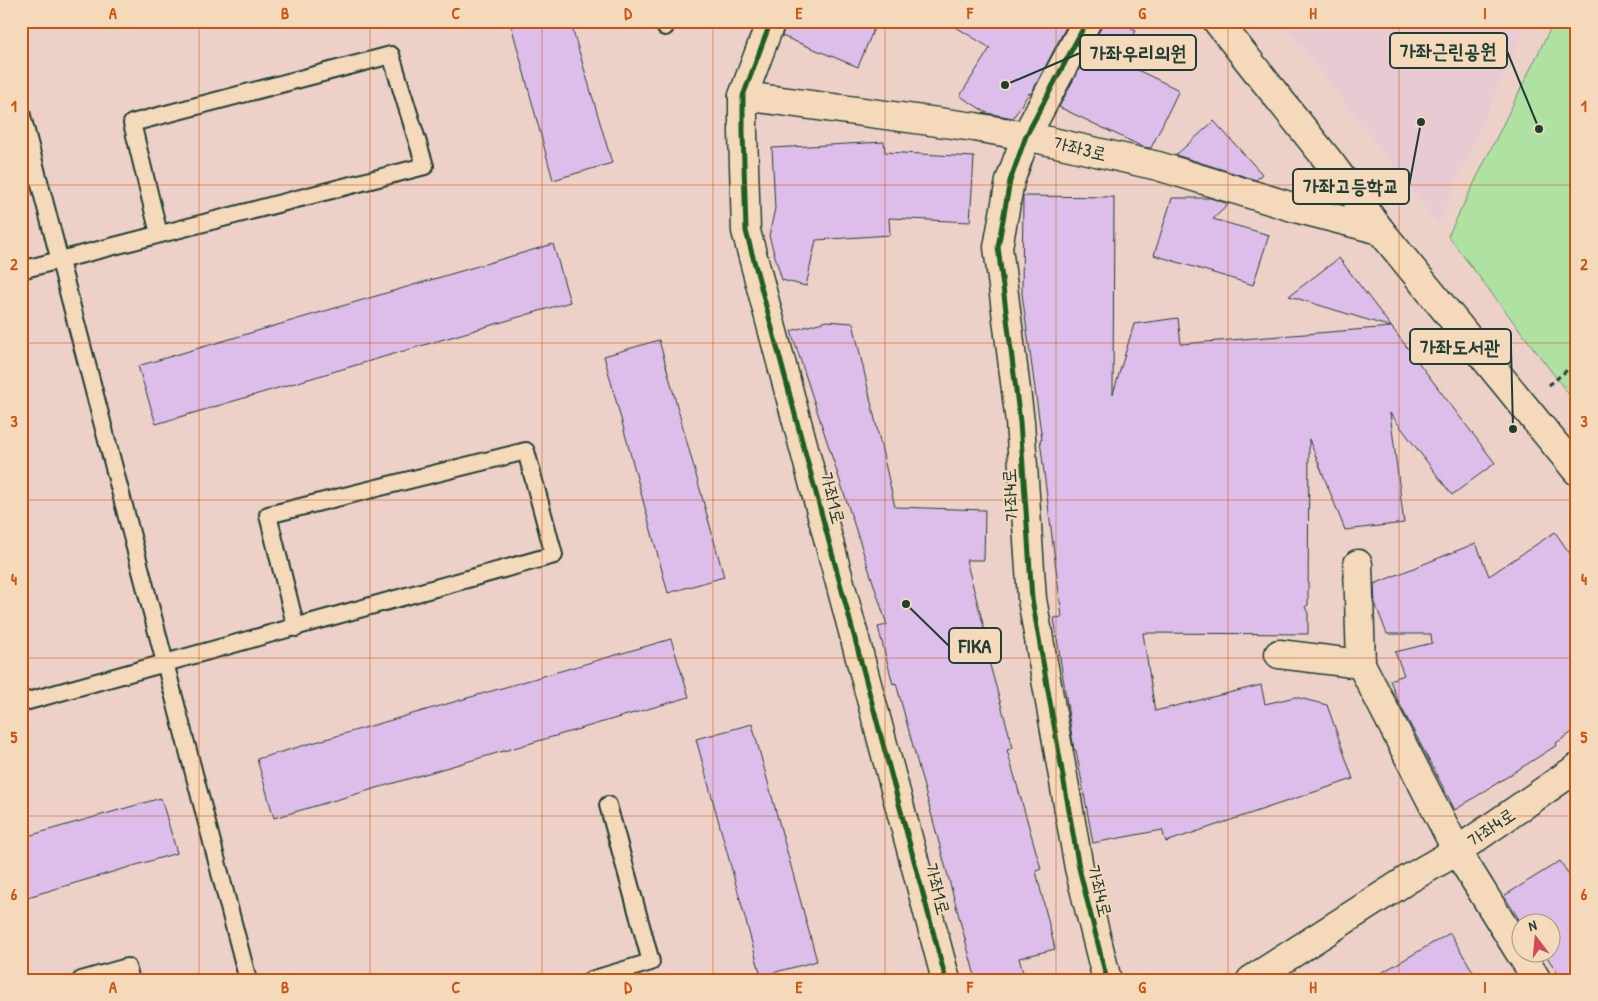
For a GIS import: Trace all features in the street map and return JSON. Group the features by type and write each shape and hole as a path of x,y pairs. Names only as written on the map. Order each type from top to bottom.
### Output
{"street":[{"name":"가좌1로","path":"771,21 743,96 742,132 746,231 946,980"},
{"name":"가좌4로","path":"1086,21 1026,136 1010,181 998,247 1020,422 1032,599 1079,868 1107,980"},
{"path":"1217,21 1331,164 1380,230 1577,471"},
{"name":"가좌3로","path":"743,96 975,127 1026,136 1158,166 1299,209 1380,230"},
{"path":"1358,564 1361,664 1457,851 1510,935"},
{"path":"1279,654 1361,664"},
{"name":"가좌4로","path":"1251,980 1410,878 1457,851 1577,768"},
{"path":"1528,964 1537,980"}],"lane":[{"path":"21,270 425,166 391,55 132,123 159,234"},
{"path":"21,112 248,980"},
{"path":"21,703 296,628 554,555 526,451 268,515 296,628"},
{"path":"591,980 651,962 608,805"},
{"path":"81,980 127,967 131,980"}],"path":[{"path":"1547,387 1577,362"}],"shaded area":[{"path":"1281,21 1528,21 1438,224"}],"green space":[{"path":"1554,21 1577,21 1577,405 1448,236"}],"building":[{"path":"510,21 570,21 612,163 553,180"},
{"path":"786,21 877,21 858,67 782,36"},
{"path":"946,21 1069,21 1031,94 1029,93 1013,118 987,113 960,96 990,48"},
{"path":"1102,21 1117,21 1136,30 1121,62 1179,90 1151,148 1143,147 1059,107 1101,28"},
{"path":"1214,121 1262,174 1256,180 1176,155"},
{"path":"884,142 885,152 974,157 970,222 889,218 890,235 816,240 806,286 782,280 769,236 775,208 772,148"},
{"path":"1023,196 1114,197 1113,394 1134,324 1178,318 1181,344 1391,327 1289,296 1339,258 1495,463 1452,495 1390,413 1404,523 1345,530 1309,439 1308,605 1305,607 1308,613 1308,634 1143,633 1155,711 1261,685 1265,704 1295,697 1327,705 1353,779 1166,842 1162,830 1093,843 1076,750 1074,750 1054,618 1062,617 1040,440 1042,440 1022,294"},
{"path":"1172,198 1210,198 1229,204 1213,219 1269,235 1253,285 1154,255"},
{"path":"553,244 570,302 156,424 138,366"},
{"path":"826,321 853,323 895,507 985,510 984,560 966,560 992,657 988,658 1013,748 1007,750 1041,869 1036,871 1055,949 1019,958 1025,980 976,980 896,683 893,684 878,627 887,625 791,331"},
{"path":"659,340 724,577 668,593 604,356"},
{"path":"1555,532 1577,564 1577,729 1556,743 1557,745 1455,810 1399,703 1390,680 1404,675 1395,652 1432,643 1431,634 1387,634 1375,603 1374,584 1476,543 1489,576"},
{"path":"671,639 689,697 274,818 257,759"},
{"path":"752,724 817,961 761,976 696,739"},
{"path":"161,798 177,853 21,899 21,838"},
{"path":"1560,861 1577,887 1577,980 1562,980 1552,964 1560,964 1560,914 1516,914 1504,896"},
{"path":"1450,933 1478,980 1369,980"}],"cycle path":[{"path":"771,21 743,96 746,231 946,980"},
{"path":"1087,21 1026,136 1010,181 998,247 1020,422 1032,599 1079,868 1107,980"}],"place":[{"name":"가좌우리의원","path":"1005,85"},
{"name":"가좌고등학교","path":"1421,122"},
{"name":"가좌근린공원","path":"1539,129"},
{"name":"가좌도서관","path":"1513,429"},
{"name":"FIKA","path":"906,604"}]}
